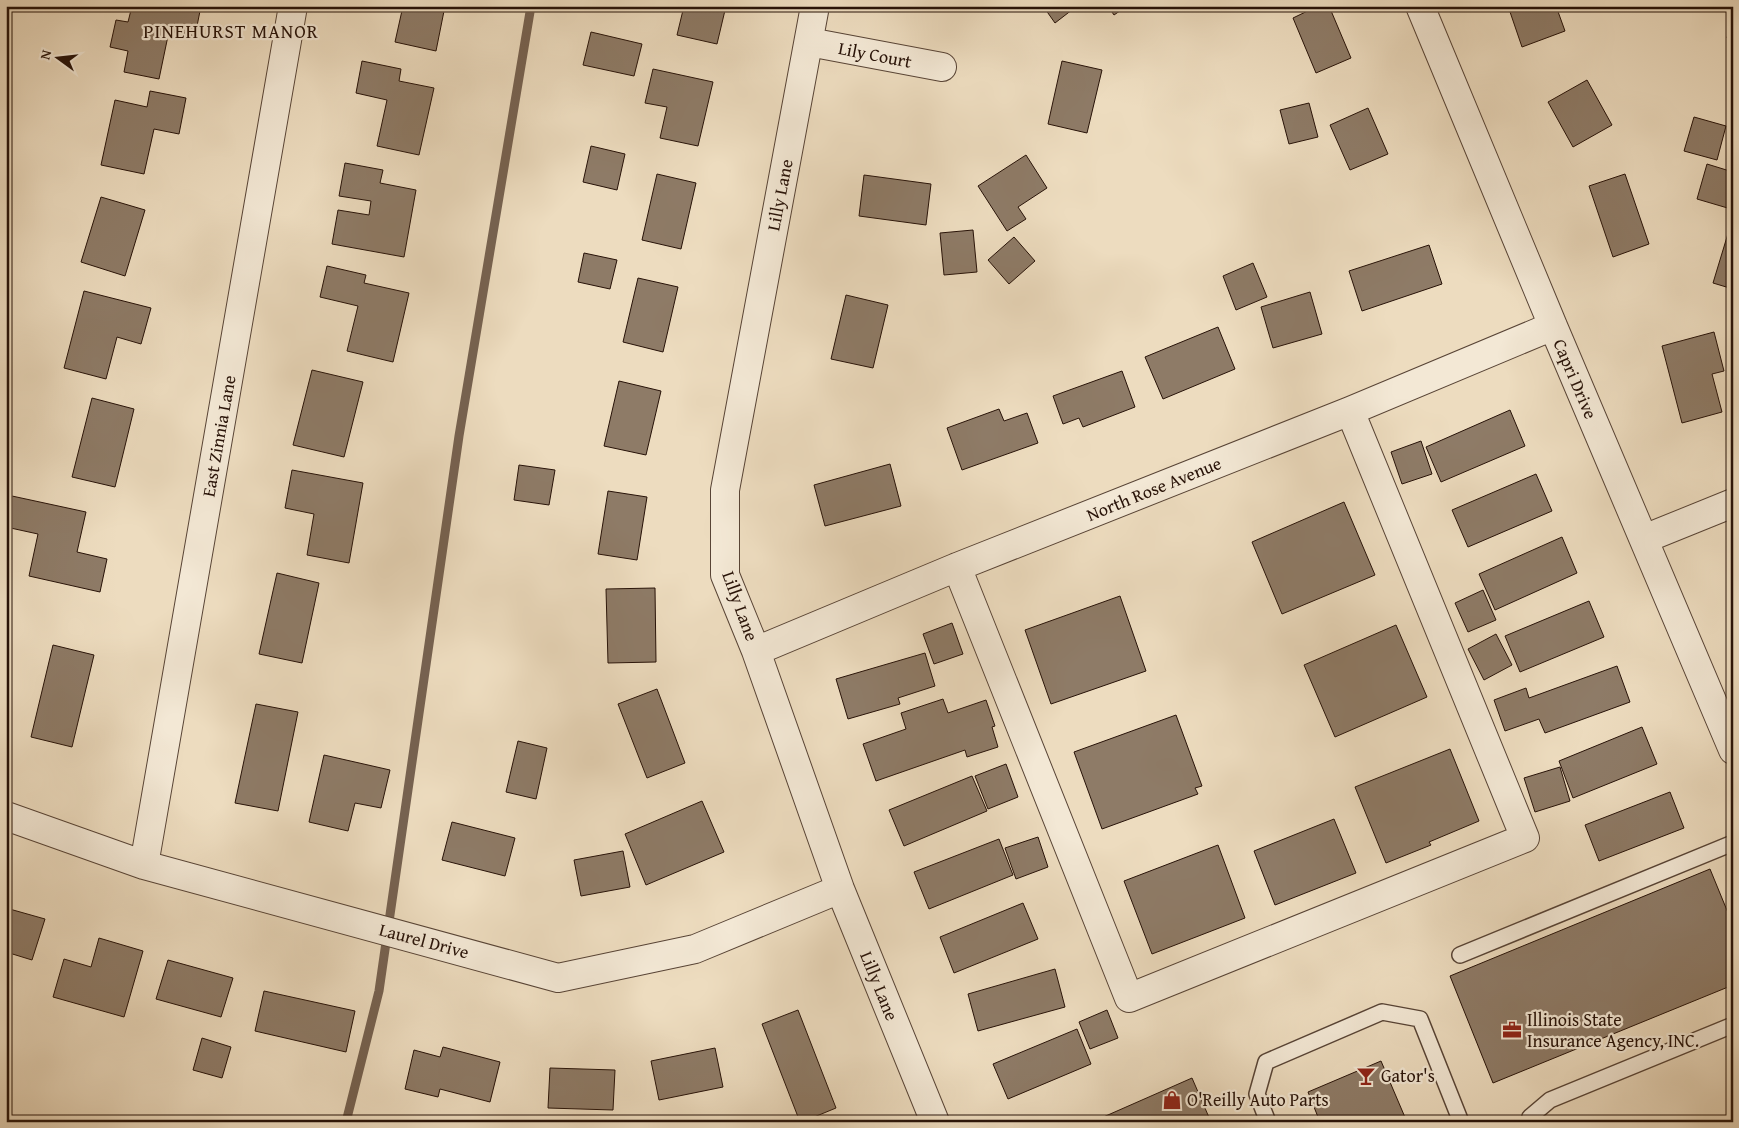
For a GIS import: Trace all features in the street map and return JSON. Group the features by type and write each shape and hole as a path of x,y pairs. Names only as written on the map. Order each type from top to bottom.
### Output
{"street":[{"name":"East Zinnia Lane","path":"144,865 293,6"},
{"name":"Lilly Lane","path":"815,6 725,490 725,575 756,652 840,889 935,1122"},
{"name":"Capri Drive","path":"1420,6 1733,750"},
{"name":"Lily Court","path":"809,42 942,68"},
{"name":"North Rose Avenue","path":"756,652 957,567 1350,411 1553,326"},
{"path":"957,567 1129,998 1526,838 1350,411"},
{"path":"1644,539 1733,504"},
{"name":"Laurel Drive","path":"6,816 144,865 558,978 695,949 840,889"}],"lane":[{"path":"1460,955 1733,843"},
{"path":"1268,1122 1257,1094 1266,1062 1382,1012 1420,1019 1461,1122"},
{"path":"1532,1122 1530,1118 1550,1100 1733,1025"}],"building":[{"path":"132,6 201,6 195,36 169,31 159,79 124,72 128,51 110,47 116,20 128,22"},
{"path":"403,6 445,6 436,51 395,42"},
{"path":"684,6 726,6 717,44 677,35"},
{"path":"1043,6 1077,6 1055,23"},
{"path":"1108,6 1127,6 1114,15"},
{"path":"1318,6 1329,6 1351,58 1316,73 1293,18"},
{"path":"1508,6 1556,6 1565,31 1522,47"},
{"path":"1733,12 1733,39 1727,38"},
{"path":"591,32 642,44 634,76 583,65"},
{"path":"362,61 401,69 399,81 434,88 419,155 377,146 387,100 356,93"},
{"path":"1062,61 1102,70 1087,133 1048,124"},
{"path":"653,69 713,82 698,146 660,138 667,107 645,103"},
{"path":"1587,80 1612,125 1573,147 1548,102"},
{"path":"150,91 186,98 179,134 154,129 144,174 101,165 115,100 147,107"},
{"path":"1309,103 1318,137 1289,144 1280,110"},
{"path":"1368,108 1388,154 1350,170 1330,125"},
{"path":"1694,117 1726,126 1717,160 1684,151"},
{"path":"591,146 625,154 617,190 583,182"},
{"path":"1026,155 1047,188 1018,207 1026,219 1007,231 978,186"},
{"path":"345,163 383,170 380,183 416,190 404,257 332,244 338,210 369,215 371,201 339,196"},
{"path":"1707,164 1733,172 1733,202 1731,209 1697,199"},
{"path":"657,174 696,183 681,249 642,240"},
{"path":"1625,174 1649,244 1613,257 1589,186"},
{"path":"864,175 931,184 926,225 859,216"},
{"path":"101,197 145,210 125,276 81,262"},
{"path":"1733,217 1733,289 1713,283"},
{"path":"973,230 977,272 944,275 940,233"},
{"path":"1014,237 1035,261 1009,284 988,260"},
{"path":"1429,245 1442,284 1362,311 1349,271"},
{"path":"584,253 617,260 610,289 578,282"},
{"path":"1253,263 1267,297 1236,310 1223,276"},
{"path":"327,266 366,275 364,283 409,293 393,362 347,351 358,306 320,297"},
{"path":"638,278 678,287 663,352 623,342"},
{"path":"84,291 151,308 141,344 117,337 106,379 64,368"},
{"path":"1310,292 1322,334 1273,348 1261,307"},
{"path":"846,295 888,305 873,368 831,359"},
{"path":"1218,327 1235,369 1163,399 1145,357"},
{"path":"1714,332 1724,371 1712,374 1722,412 1682,423 1662,346"},
{"path":"312,370 363,382 344,457 293,445"},
{"path":"1122,371 1135,407 1083,427 1079,418 1063,424 1053,396"},
{"path":"619,381 661,391 646,455 604,446"},
{"path":"92,398 134,409 115,487 72,477"},
{"path":"999,409 1004,421 1027,413 1038,443 962,470 947,428"},
{"path":"1510,410 1525,446 1441,482 1426,447"},
{"path":"1421,441 1432,474 1402,484 1391,452"},
{"path":"890,464 901,506 825,526 814,485"},
{"path":"519,465 555,470 549,505 514,500"},
{"path":"292,470 363,483 349,563 307,555 314,514 285,508"},
{"path":"1536,474 1552,511 1468,547 1452,510"},
{"path":"608,491 647,497 637,560 598,554"},
{"path":"12,496 86,512 77,552 107,559 100,592 29,576 38,534 6,527"},
{"path":"1344,502 1375,575 1282,614 1252,542"},
{"path":"1562,537 1577,573 1495,610 1479,574"},
{"path":"277,573 319,583 302,663 259,654"},
{"path":"655,588 656,662 608,663 606,589"},
{"path":"1483,590 1496,620 1468,632 1455,603"},
{"path":"1120,596 1146,671 1051,704 1025,630"},
{"path":"1589,601 1604,637 1520,672 1505,636"},
{"path":"952,623 963,654 934,664 923,634"},
{"path":"1396,625 1427,697 1335,737 1304,665"},
{"path":"1496,634 1512,665 1484,680 1468,649"},
{"path":"53,645 94,655 72,747 31,737"},
{"path":"925,653 935,686 898,698 900,704 848,719 836,679"},
{"path":"1617,666 1630,702 1545,733 1539,719 1505,731 1494,700 1526,688 1529,698"},
{"path":"657,689 685,763 647,778 618,704"},
{"path":"943,699 948,713 986,700 995,726 992,727 998,747 967,757 965,750 876,781 863,744 906,729 901,713"},
{"path":"256,704 298,712 278,811 235,803"},
{"path":"1176,715 1202,786 1195,788 1198,794 1102,829 1074,752"},
{"path":"1642,727 1657,764 1573,798 1559,761"},
{"path":"518,741 547,748 536,799 506,792"},
{"path":"1450,749 1479,821 1429,842 1431,845 1386,863 1355,787"},
{"path":"324,755 390,770 381,808 355,803 348,831 309,822"},
{"path":"1006,764 1018,797 988,809 975,776"},
{"path":"1560,767 1570,801 1535,812 1524,778"},
{"path":"972,776 987,811 904,846 889,810"},
{"path":"1670,792 1684,828 1599,861 1585,825"},
{"path":"702,801 724,852 646,885 625,834"},
{"path":"1334,819 1356,873 1275,905 1254,851"},
{"path":"452,822 515,838 505,876 442,860"},
{"path":"1038,837 1048,867 1016,879 1005,848"},
{"path":"999,839 1013,875 929,909 914,872"},
{"path":"1218,845 1245,918 1152,954 1124,881"},
{"path":"623,851 630,887 581,896 574,860"},
{"path":"1710,869 1733,925 1733,985 1493,1083 1450,976"},
{"path":"1023,903 1038,939 954,973 940,937"},
{"path":"6,908 45,919 32,960 6,952"},
{"path":"99,938 143,951 124,1017 53,997 64,959 91,967"},
{"path":"168,960 233,978 221,1017 156,999"},
{"path":"1055,969 1065,1007 978,1031 968,994"},
{"path":"264,991 355,1011 346,1052 255,1031"},
{"path":"798,1010 836,1108 802,1122 800,1122 762,1024"},
{"path":"1107,1010 1118,1038 1090,1049 1079,1022"},
{"path":"1077,1029 1091,1064 1008,1099 993,1064"},
{"path":"202,1038 231,1047 222,1078 193,1070"},
{"path":"443,1047 500,1062 490,1102 440,1089 438,1097 405,1089 414,1050 440,1057"},
{"path":"715,1048 723,1087 659,1100 651,1061"},
{"name":"Gator's","path":"1381,1061 1407,1122 1320,1122 1308,1092"},
{"path":"550,1068 615,1070 613,1110 548,1108"},
{"name":"O'Reilly Auto Parts","path":"1192,1078 1211,1122 1092,1122"}],"waterway":[{"path":"346,1122 379,991 459,436 531,6"}],"place":[{"name":"Illinois State Insurance Agency, INC.","path":"1512,1030"},
{"name":"Gator's","path":"1366,1076"},
{"name":"O'Reilly Auto Parts","path":"1172,1100"}],"district":[{"name":"PINEHURST MANOR","path":"231,31"}]}
